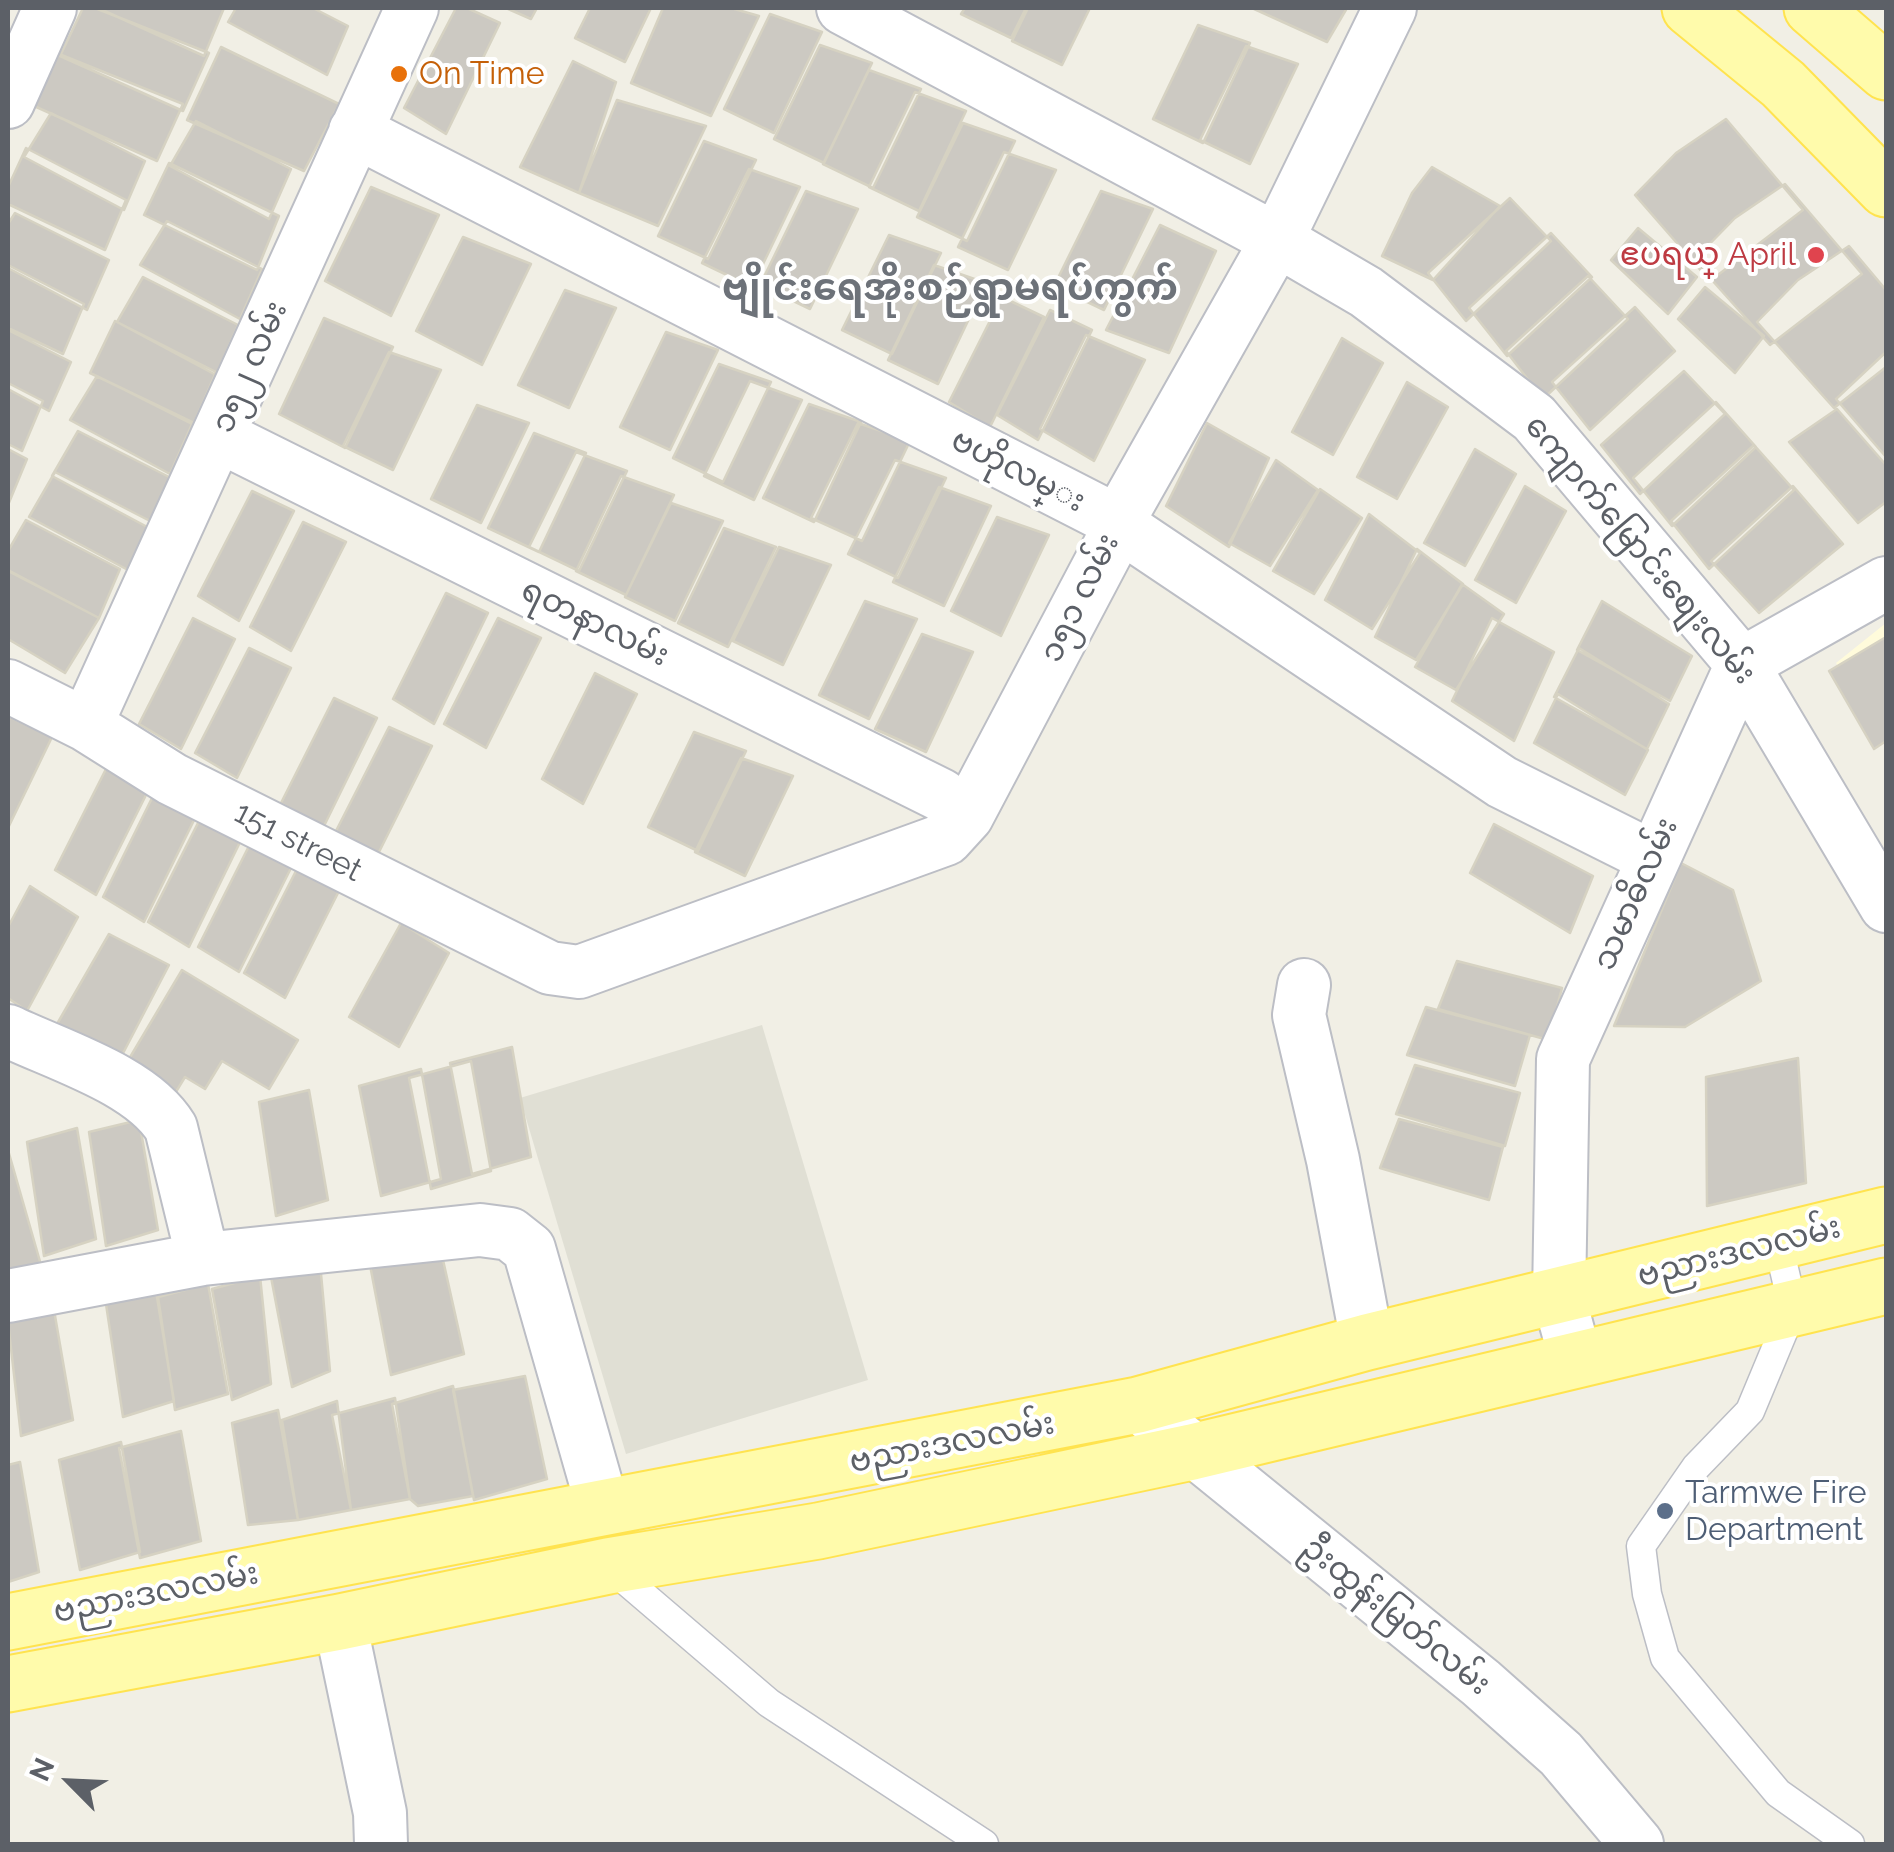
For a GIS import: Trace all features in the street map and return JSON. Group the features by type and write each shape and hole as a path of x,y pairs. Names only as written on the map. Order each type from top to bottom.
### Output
{"main road":[{"path":"1690,8 1783,84 1886,189"},
{"path":"1812,8 1886,72"},
{"name":"ဗညားဒလလမ်း","path":"8,1622 1138,1405 1367,1342 1886,1216"},
{"name":"ဗညားဒလလမ်း","path":"8,1684 340,1622 608,1566 818,1531 1192,1452 1886,1286"}],"street":[{"path":"8,102 50,8"},
{"name":"၁၅၂ လမ်း","path":"86,725 412,8"},
{"name":"ကျောက်မြောင်းစျေးလမ်း","path":"843,8 1277,240 1366,292 1534,418 1742,664 1886,906"},
{"name":"၁၅၁ လမ်း","path":"579,972 946,839 967,816 1111,543 1116,523 1277,240 1390,8"},
{"name":"ဗဟိုလမ္း","path":"356,131 1116,523 1502,782 1652,857"},
{"name":"ရတနာလမ်း","path":"219,436 941,795 967,816"},
{"path":"1742,664 1886,583"},
{"name":"သမာဓိလမ်း","path":"1576,1360 1559,1298 1564,1059 1742,664"},
{"name":"151 street","path":"16,690 86,725 172,779 550,968 579,972"},
{"path":"1304,984 1299,1014 1334,1160 1367,1342"},
{"path":"8,1031 142,1094 160,1111 171,1128 203,1258"},
{"path":"8,1296 203,1258 480,1230 510,1234 528,1250 602,1508"},
{"name":"ဦးထွန်းမြတ်လမ်း","path":"1138,1405 1481,1682 1561,1754 1636,1844"},
{"path":"340,1622 380,1813 380,1844"}],"lane":[{"path":"1778,1242 1793,1308 1750,1412 1696,1467 1641,1546 1647,1594 1666,1658 1778,1793 1850,1844"},
{"path":"608,1566 768,1702 984,1844"}],"shaded area":[{"path":"1886,623 1886,744 1836,663"},
{"path":"762,1025 868,1380 626,1454 520,1098"}],"building":[{"path":"83,8 95,8 209,53 183,111 60,56"},
{"path":"98,8 224,8 204,56"},
{"path":"236,8 313,8 348,26 327,75 228,22"},
{"path":"456,8 467,8 500,23 446,134 404,108"},
{"path":"506,8 537,8 531,19"},
{"path":"590,8 651,8 625,62 575,38"},
{"path":"663,8 731,8 759,16 711,116 631,83"},
{"path":"965,8 1026,8 1011,38 961,14"},
{"path":"1028,8 1090,8 1062,65 1012,41"},
{"path":"1252,8 1347,8 1327,42"},
{"path":"770,14 822,32 774,133 724,109"},
{"path":"1198,25 1250,43 1203,143 1153,119"},
{"path":"820,45 872,63 824,163 774,139"},
{"path":"1246,46 1298,64 1250,164 1200,140"},
{"path":"221,47 339,104 304,171 187,120"},
{"path":"59,54 183,104 157,161 34,106"},
{"path":"573,61 616,82 579,193 520,167"},
{"path":"869,70 921,89 873,188 823,164"},
{"path":"915,92 966,111 919,211 869,187"},
{"path":"617,100 706,126 658,226 579,193"},
{"path":"51,113 145,161 124,210 24,157"},
{"path":"1726,119 1803,210 1710,281 1635,195 1676,153"},
{"path":"196,121 291,169 269,219 170,166"},
{"path":"963,123 1015,141 967,241 917,217"},
{"path":"704,141 756,160 708,259 658,236"},
{"path":"26,148 126,200 105,250 8,204 8,187"},
{"path":"1004,152 1056,170 1008,270 958,247"},
{"path":"169,163 279,216 257,270 144,215"},
{"path":"1432,167 1500,206 1433,280 1382,256 1412,193"},
{"path":"749,169 800,187 752,287 702,263"},
{"path":"1785,184 1862,274 1770,345 1694,260 1735,218"},
{"path":"371,187 439,215 391,316 325,281"},
{"path":"806,191 858,209 810,309 760,285"},
{"path":"1101,191 1153,209 1104,310 1054,286"},
{"path":"1510,198 1551,241 1466,321 1428,273"},
{"path":"15,213 109,260 87,310 8,268 8,224"},
{"path":"167,221 262,269 240,319 140,265"},
{"path":"1160,225 1216,251 1169,353 1106,330"},
{"path":"1638,228 1697,277 1668,314 1611,260"},
{"path":"1551,233 1592,277 1507,356 1469,308"},
{"path":"889,235 941,253 892,354 842,330"},
{"path":"463,237 531,264 482,365 416,331"},
{"path":"1849,246 1886,290 1886,367 1834,408 1757,322 1798,280"},
{"path":"8,265 84,304 63,354 8,328"},
{"path":"934,265 986,283 938,384 888,360"},
{"path":"1588,276 1628,319 1543,399 1506,351"},
{"path":"143,277 238,325 216,375 117,322"},
{"path":"1705,287 1764,336 1735,373 1678,319"},
{"path":"565,290 616,308 569,408 518,385"},
{"path":"1002,297 1044,317 990,427 949,402"},
{"path":"1635,307 1675,351 1590,430 1552,382"},
{"path":"1050,310 1092,330 1038,440 997,415"},
{"path":"324,318 393,347 345,448 279,414"},
{"path":"115,321 216,372 194,423 90,373"},
{"path":"8,330 71,362 49,411 8,389"},
{"path":"666,332 718,350 670,450 620,427"},
{"path":"1086,335 1145,360 1094,461 1040,429"},
{"path":"1342,338 1383,363 1333,455 1292,432"},
{"path":"389,352 441,370 393,470 343,446"},
{"path":"1886,352 1886,457 1836,399"},
{"path":"719,364 771,382 723,482 673,458"},
{"path":"1684,371 1725,414 1640,494 1601,445"},
{"path":"97,376 192,424 170,474 70,420"},
{"path":"750,381 802,400 754,500 704,476"},
{"path":"1407,382 1448,407 1397,499 1357,477"},
{"path":"8,383 43,401 22,451 8,444"},
{"path":"1716,402 1756,447 1672,526 1633,478"},
{"path":"809,404 861,422 814,522 763,498"},
{"path":"477,405 529,423 481,523 431,499"},
{"path":"1837,409 1886,465 1886,502 1858,523 1789,442"},
{"path":"858,423 910,441 862,541 811,518"},
{"path":"1207,423 1269,458 1229,547 1166,506"},
{"path":"78,431 173,479 151,529 52,476"},
{"path":"534,433 586,453 539,552 488,528"},
{"path":"1754,445 1794,490 1709,569 1671,521"},
{"path":"8,449 27,459 8,505"},
{"path":"1475,449 1516,474 1465,566 1424,543"},
{"path":"576,452 627,471 579,571 529,547"},
{"path":"895,460 946,478 898,578 848,554"},
{"path":"1276,460 1318,490 1270,566 1229,543"},
{"path":"55,472 150,521 128,570 29,517"},
{"path":"621,476 674,495 626,595 576,571"},
{"path":"1525,486 1566,511 1516,603 1475,580"},
{"path":"1793,486 1843,544 1759,613 1711,561"},
{"path":"939,487 991,506 944,606 893,582"},
{"path":"1320,489 1362,518 1314,594 1273,571"},
{"path":"252,491 294,511 239,621 198,596"},
{"path":"671,503 723,521 675,621 625,597"},
{"path":"1369,514 1420,553 1372,629 1325,600"},
{"path":"997,517 1049,535 1001,636 951,611"},
{"path":"26,520 120,569 99,618 8,570 8,551"},
{"path":"303,522 346,542 291,651 250,627"},
{"path":"724,528 776,547 728,647 678,623"},
{"path":"779,547 831,565 783,665 733,641"},
{"path":"1417,549 1463,584 1416,660 1375,637"},
{"path":"8,571 99,618 65,673 8,639"},
{"path":"1462,584 1504,614 1456,690 1415,667"},
{"path":"446,593 488,613 434,724 393,699"},
{"path":"865,601 917,619 869,719 819,695"},
{"path":"1602,601 1692,656 1670,701 1577,650"},
{"path":"193,618 235,639 181,749 139,724"},
{"path":"498,618 541,638 486,748 444,724"},
{"path":"1492,618 1554,652 1514,741 1452,701"},
{"path":"922,634 973,652 926,752 875,729"},
{"path":"1886,637 1886,741 1874,749 1829,671"},
{"path":"249,648 291,668 237,778 195,753"},
{"path":"1579,648 1669,704 1647,749 1554,697"},
{"path":"595,673 637,694 583,804 542,779"},
{"path":"1558,694 1648,750 1625,795 1534,743"},
{"path":"334,698 377,718 323,828 281,803"},
{"path":"10,717 52,737 8,828 8,722"},
{"path":"389,727 432,746 377,856 336,831"},
{"path":"694,732 746,751 698,851 648,827"},
{"path":"741,758 793,776 745,876 695,852"},
{"path":"108,765 151,785 96,895 55,870"},
{"path":"155,792 198,812 144,922 103,897"},
{"path":"201,817 243,836 189,947 148,922"},
{"path":"1494,824 1593,876 1570,933 1470,873"},
{"path":"251,842 294,862 239,972 198,947"},
{"path":"1681,863 1733,890 1761,981 1685,1027 1614,1026"},
{"path":"298,867 341,887 285,998 244,973"},
{"path":"30,886 78,917 27,1011 8,998 8,927"},
{"path":"401,923 449,953 399,1047 349,1017"},
{"path":"109,934 169,965 120,1059 57,1024"},
{"path":"1457,961 1562,988 1548,1040 1438,1009"},
{"path":"182,970 298,1040 269,1089 222,1061 205,1089 185,1077 171,1100 126,1064"},
{"path":"1426,1007 1530,1035 1515,1086 1407,1055"},
{"path":"512,1047 531,1157 472,1174 450,1063"},
{"path":"1798,1058 1806,1183 1707,1206 1706,1077"},
{"path":"471,1061 491,1171 431,1189 409,1078"},
{"path":"1415,1065 1520,1093 1505,1146 1396,1114"},
{"path":"421,1069 441,1179 381,1196 359,1086"},
{"path":"309,1090 328,1200 276,1216 259,1102"},
{"path":"1399,1119 1503,1147 1489,1200 1380,1168"},
{"path":"139,1120 158,1230 106,1246 89,1132"},
{"path":"77,1128 96,1239 44,1256 27,1142"},
{"path":"8,1150 41,1265 8,1271"},
{"path":"441,1251 464,1354 391,1375 370,1265"},
{"path":"320,1263 330,1371 292,1387 271,1277"},
{"path":"260,1276 271,1384 232,1400 212,1289"},
{"path":"208,1284 228,1394 175,1410 158,1297"},
{"path":"156,1291 174,1401 123,1417 106,1304"},
{"path":"54,1310 73,1420 21,1436 8,1322"},
{"path":"525,1376 547,1479 474,1500 453,1390"},
{"path":"453,1386 473,1496 418,1506 410,1499 392,1404"},
{"path":"395,1398 410,1499 351,1510 332,1415"},
{"path":"337,1401 351,1510 298,1520 282,1420"},
{"path":"278,1410 298,1520 248,1525 232,1423"},
{"path":"181,1431 201,1541 140,1558 119,1448"},
{"path":"121,1442 140,1552 80,1570 59,1460"},
{"path":"20,1462 39,1572 8,1582 8,1465"}],"place":[{"name":"On Time","path":"399,74"},
{"name":"ဧပရယ္ April","path":"1816,255"},
{"name":"Tarmwe Fire Department","path":"1665,1511"}],"district":[{"name":"ဗျိုင်းရေအိုးစဉ်ရွာမရပ်ကွက်","path":"950,289"}]}
